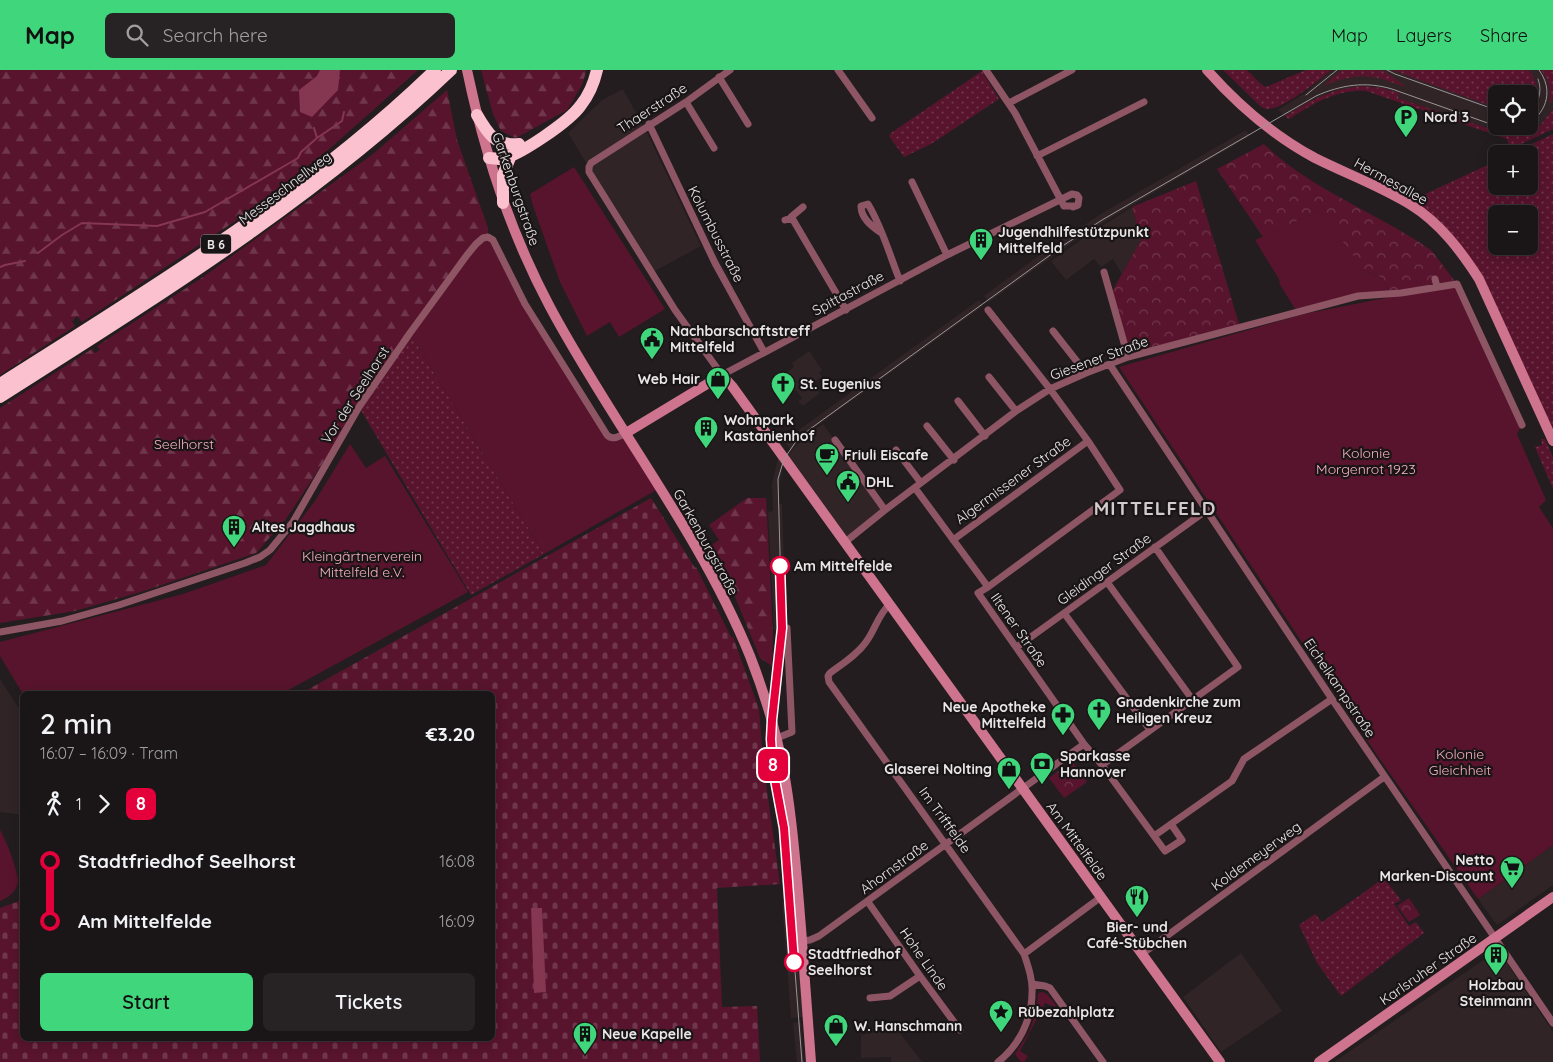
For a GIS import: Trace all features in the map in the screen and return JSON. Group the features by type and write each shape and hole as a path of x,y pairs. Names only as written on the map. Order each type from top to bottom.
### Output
{"highway":[{"name":"Messeschnellweg","path":"0,384 174,273 281,199 364,135 435,70"},
{"name":"Messeschnellweg","path":"0,397 179,282 286,208 383,131 451,70"},
{"path":"489,158 553,126 570,113 584,95 591,70"},
{"path":"489,158 500,159 511,155 555,129 572,116 592,88 597,70"},
{"path":"477,116 485,128 499,142 519,144"},
{"path":"503,203 503,175 511,155"}],"main road":[{"name":"Hermesallee","path":"1207,70 1243,107 1278,135 1315,158 1386,191 1412,206 1444,233 1465,256 1480,279 1553,441"},
{"name":"Garkenburgstraße","path":"467,73 477,116 503,203 531,269 571,345 689,534 732,616 750,657 776,738 787,786 794,842 811,1062"},
{"name":"Spittastraße","path":"626,432 722,375"},
{"name":"Am Mittelfelde","path":"722,375 732,386 1220,1062"},
{"name":"Karlsruher Straße","path":"1319,1062 1553,897"}],"street":[{"name":"Thaerstraße","path":"589,167 592,163 649,124 686,102 730,70"},
{"path":"838,70 872,118"},
{"path":"986,70 1009,103 1060,200"},
{"path":"1009,103 1072,70"},
{"path":"719,77 748,124"},
{"path":"686,102 714,148"},
{"path":"1037,156 1144,102"},
{"name":"Kolumbusstraße","path":"649,124 715,263 764,352"},
{"name":"Am Mittelfelde","path":"589,167 589,172 676,310 722,375"},
{"path":"912,182 947,255"},
{"name":"Spittastraße","path":"722,375 947,255 1072,194 1077,195 1079,202 1075,207 1064,206 1060,200"},
{"path":"803,207 788,218 846,310"},
{"path":"880,232 900,281"},
{"name":"Vor der Seelhorst","path":"0,632 62,622 119,605 245,563 260,557 270,550 293,522 359,408 379,378 457,268 483,238 488,237 493,240 525,304 607,435 610,438 614,438 626,432"},
{"path":"1104,272 1128,357"},
{"path":"1435,279 1437,287"},
{"name":"Giesener Straße","path":"844,543 1016,412 1050,389 1128,357 1358,296 1401,293 1457,284 1522,425"},
{"path":"988,310 1050,389 1088,441 1120,490 988,587"},
{"path":"1052,331 1086,373"},
{"name":"Eichelkampstraße","path":"1110,365 1384,777 1553,1023"},
{"path":"989,377 1016,412"},
{"path":"958,401 985,436"},
{"path":"927,426 954,460"},
{"path":"835,440 885,510"},
{"name":"Algermissener Straße","path":"953,540 1088,441"},
{"name":"Iltener Straße","path":"896,450 953,540 988,587 978,593 1084,744 1102,765 1165,852 1182,840 1171,824"},
{"name":"Gleidinger Straße","path":"1017,648 1207,510"},
{"path":"1102,765 1238,667 1155,547"},
{"path":"1107,582 1192,699"},
{"name":"Im Triftfelde","path":"889,605 883,610 859,651 830,673 828,676 829,682 947,844 1024,954 1032,984"},
{"path":"1064,613 1150,730"},
{"path":"776,738 792,732 786,628"},
{"path":"1154,836 1232,781 1244,759 1332,699"},
{"name":"Ahornstraße","path":"801,941 819,936 868,902 1084,744"},
{"name":"Koldemeyerweg","path":"1142,954 1384,777"},
{"path":"1024,954 1101,897"},
{"name":"Hohe Linde","path":"868,902 960,1030"},
{"path":"870,998 890,996 920,976"},
{"path":"998,1062 1017,1042 1024,1029 1030,1013 1032,984 1050,988 1103,1062"}],"shaded area":[{"path":"320,70 340,70 338,90 312,117 300,112 299,90 317,76"},
{"path":"1332,70 1553,70 1553,109 1538,126 1538,85 1488,85 1488,128 1398,98 1399,94 1372,86 1329,92 1285,116 1278,110 1305,93"},
{"path":"623,89 648,135 701,246 653,272 568,133 602,100"},
{"path":"1246,130 1250,136 1109,219 1070,244 989,302 984,296 1044,252 1104,212"},
{"path":"1132,207 1141,240 1122,274 1113,259 1101,267 1094,259 1066,280 1051,261"},
{"path":"979,300 983,306 801,438 791,451 786,443 796,432"},
{"path":"809,351 822,370 819,373 822,377 812,384 820,393 803,406 798,402 802,398 796,390 792,392 788,385 784,388 777,380 794,367 792,363"},
{"path":"823,424 885,510 844,543 785,459 801,440"},
{"path":"778,458 783,465 779,486 779,504 782,504 786,630 783,630 781,670 776,700 770,684 776,630 774,630 768,512 773,511 772,484"},
{"path":"0,679 20,710 20,815 0,812"},
{"path":"766,722 772,742 774,766 785,825 790,891 784,891 780,841 766,756"},
{"path":"1553,845 1553,885 1497,925 1478,899"},
{"path":"791,897 791,901 794,901 803,1017 791,1018 782,902 785,902 785,898"},
{"path":"531,908 542,908 546,992 534,993"},
{"path":"1498,950 1553,1032 1553,1062 1334,1062"},
{"path":"1241,953 1282,1011 1221,1052 1183,997"},
{"path":"801,1022 804,1062 797,1062 793,1023"},
{"path":"896,1028 922,1062 891,1062 891,1057 861,1058 861,1035"}],"green space":[{"path":"0,70 418,70 326,152 234,222 82,322 77,316 72,321 75,326 0,375"},
{"path":"481,70 586,70 586,72 582,85 567,110 516,138 501,131 493,114"},
{"path":"1223,70 1247,70 1266,87 1306,70 1331,70 1291,100 1274,108 1264,109"},
{"path":"1342,70 1383,70 1405,86 1364,76 1357,76 1324,85"},
{"path":"1392,70 1529,70 1536,85 1488,85 1488,105"},
{"path":"1541,70 1553,70 1553,98 1551,103 1549,102 1549,85"},
{"path":"982,71 999,99 931,144 904,157 889,136 891,133"},
{"path":"1351,87 1382,88 1399,93 1398,98 1488,128 1488,133 1366,91 1345,92 1335,95 1316,103 1289,119 1285,116 1331,92"},
{"name":"Seelhorst","path":"447,90 457,140 488,228 488,237 483,238 357,411 286,519 256,553 144,591 75,611 0,623 0,408 92,349 95,353 100,350 97,346 203,277 373,154"},
{"path":"1553,109 1553,129 1519,145 1509,145 1507,139 1495,135 1538,135 1538,126"},
{"path":"1553,134 1553,441 1465,256 1412,206 1419,197 1488,165 1488,195 1538,195 1538,145 1530,145"},
{"path":"1264,144 1300,173 1339,197 1400,230 1432,251 1457,284 1392,294 1380,277 1360,269 1320,211 1263,237 1217,169"},
{"path":"574,167 665,309 619,337 610,322 587,336 560,282 533,206 530,194"},
{"path":"1196,181 1240,327 1128,357 1110,295 1141,240 1132,207"},
{"path":"1320,211 1358,262 1360,269 1380,277 1392,294 1358,296 1297,312 1255,240"},
{"path":"488,237 525,304 610,438 626,433 660,488 544,554 410,333 467,255"},
{"name":"Kolonie Morgenrot 1923","path":"1457,284 1522,425 1517,434 1546,500 1539,507 1553,528 1553,845 1478,899 1377,755 1119,367 1304,314"},
{"path":"410,333 544,554 471,595 359,407"},
{"path":"1541,439 1545,439 1553,457 1553,489 1535,447 1542,445"},
{"name":"Kleingärtnerverein Mittelfeld e.V.","path":"350,444 366,468 385,456 468,592 286,691 21,691 0,656 0,642 183,594 266,565 315,501"},
{"path":"651,498 696,567 731,637 733,637 759,709 764,769 780,884 717,888 722,1007 757,1006 760,1062 0,1062 0,908 20,901 20,1041 495,1041 495,691 305,691"},
{"path":"747,498 766,498 773,632 772,666 760,658 731,587 707,548 719,540 709,525"},
{"path":"1072,761 1087,782 1064,798 1049,778"},
{"path":"0,830 11,855 18,882 12,894 0,901"},
{"path":"1384,878 1401,900 1394,904 1409,926 1416,922 1424,933 1341,996 1317,963 1299,925 1315,914 1322,922"},
{"path":"1409,898 1420,915 1409,922 1397,906"},
{"path":"1038,993 1047,994 1056,1005 1055,1007 1045,1003 1020,1051 1028,1056 1024,1062 1021,1062 1015,1054 1029,1032 1037,1009"}],"waterway":[{"path":"317,138 342,121 344,112"},
{"path":"38,253 82,223 157,226 205,212 298,158 301,152 317,138 314,128"},
{"path":"0,267 25,261"}],"tram line":[{"path":"1306,95 1337,70"},
{"path":"1387,70 1488,107"},
{"path":"1538,115 1544,106 1547,92 1546,84 1539,70"},
{"path":"1538,79 1540,93 1538,99"},
{"path":"802,1062 784,828 773,769 771,739 782,628 778,479 784,459 797,440 1064,245 1102,220 1316,96 1353,85 1372,85 1392,89 1488,123"},
{"name":"8","path":"780,566 782,628 771,739 773,769 787,856 794,962"}],"place":[{"name":"Nord 3","path":"1406,138"},
{"name":"Jugendhilfestützpunkt Mittelfeld","path":"981,261"},
{"name":"Nachbarschaftstreff Mittelfeld","path":"652,360"},
{"name":"Web Hair","path":"718,400"},
{"name":"St. Eugenius","path":"783,405"},
{"name":"Wohnpark Kastanienhof","path":"706,449"},
{"name":"Friuli Eiscafe","path":"827,476"},
{"name":"DHL","path":"848,503"},
{"name":"Altes Jagdhaus","path":"234,548"},
{"name":"Am Mittelfelde","path":"780,566"},
{"name":"Gnadenkirche zum Heiligen Kreuz","path":"1099,731"},
{"name":"Neue Apotheke Mittelfeld","path":"1063,736"},
{"name":"Sparkasse Hannover","path":"1042,785"},
{"name":"Glaserei Nolting","path":"1009,790"},
{"name":"Netto Marken-Discount","path":"1512,889"},
{"name":"Bier- und Café-Stübchen","path":"1137,918"},
{"name":"Stadtfriedhof Seelhorst","path":"794,962"},
{"name":"Holzbau Steinmann","path":"1496,976"},
{"name":"Rübezahlplatz","path":"1001,1033"},
{"name":"W. Hanschmann","path":"836,1047"},
{"name":"Neue Kapelle","path":"585,1055"}],"district":[{"name":"MITTELFELD","path":"1155,508"}],"park label":[{"name":"Kolonie Gleichheit","path":"1460,762"}]}
